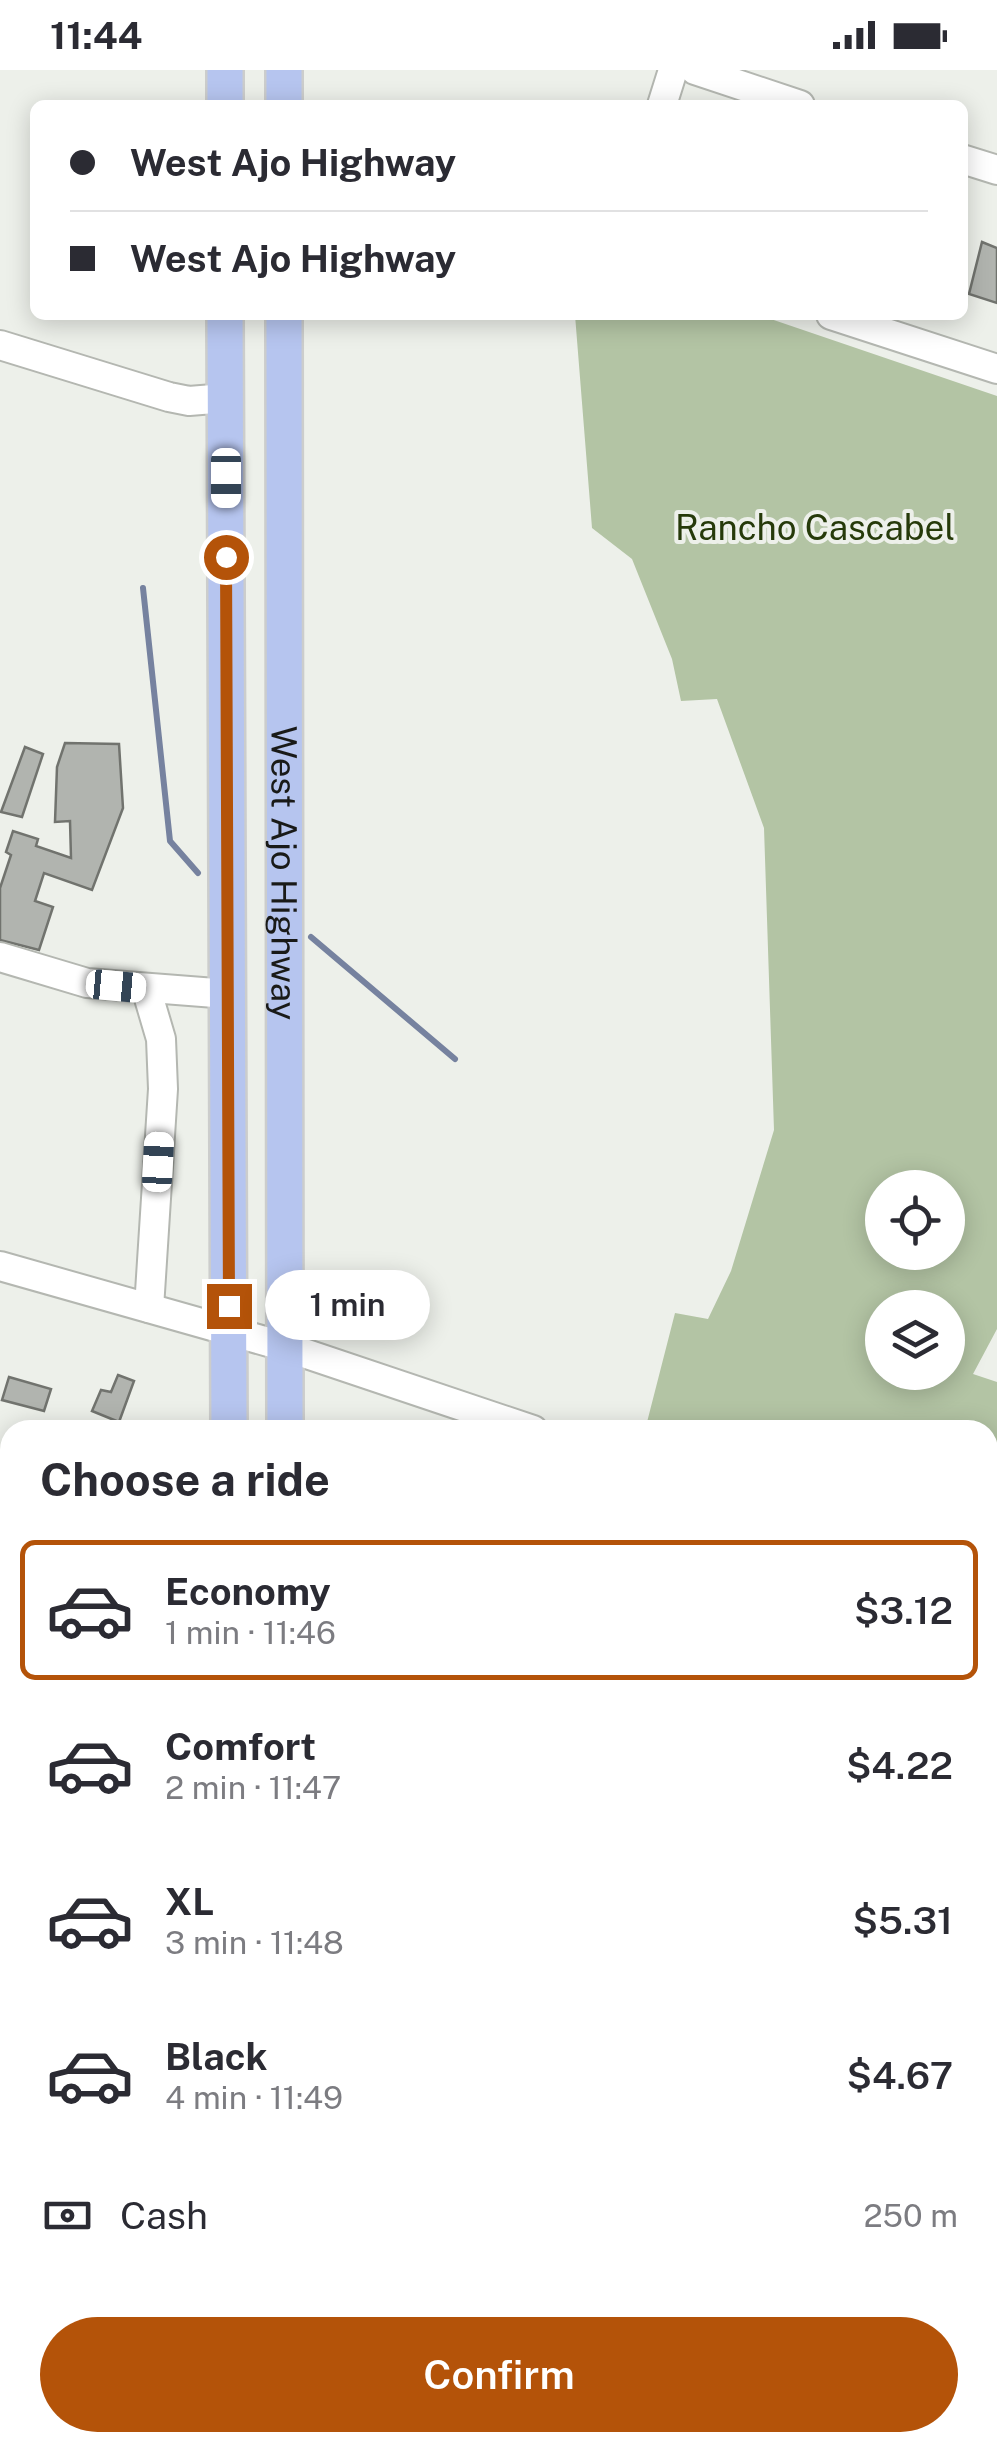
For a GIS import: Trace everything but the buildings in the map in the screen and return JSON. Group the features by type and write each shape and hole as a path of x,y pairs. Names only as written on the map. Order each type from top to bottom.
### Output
{"main road":[{"path":"224,70 225,100"},
{"path":"284,70 284,100"},
{"name":"West Ajo Highway","path":"226,320 229,1420"},
{"name":"West Ajo Highway","path":"284,320 285,1420"}],"street":[{"path":"664,100 673,70"},
{"path":"695,70 785,100"},
{"path":"968,161 997,170"},
{"path":"846,320 997,369"},
{"path":"0,345 170,397 226,398"},
{"path":"0,957 87,983 228,994"},
{"path":"146,988 160,1039 162,1089 150,1308"},
{"path":"0,1266 286,1347 503,1420"}],"green space":[{"name":"Rancho Cascabel","path":"575,320 774,320 997,396 997,1329 973,1374 997,1382 997,1420 648,1420 675,1313 708,1319 731,1271 774,1130 764,828 717,699 681,701 672,659 632,559 592,528"}],"waterway":[{"path":"143,588 170,841 198,873"},
{"path":"311,937 455,1059"}],"route":[{"path":"226,557 229,1306"}]}
